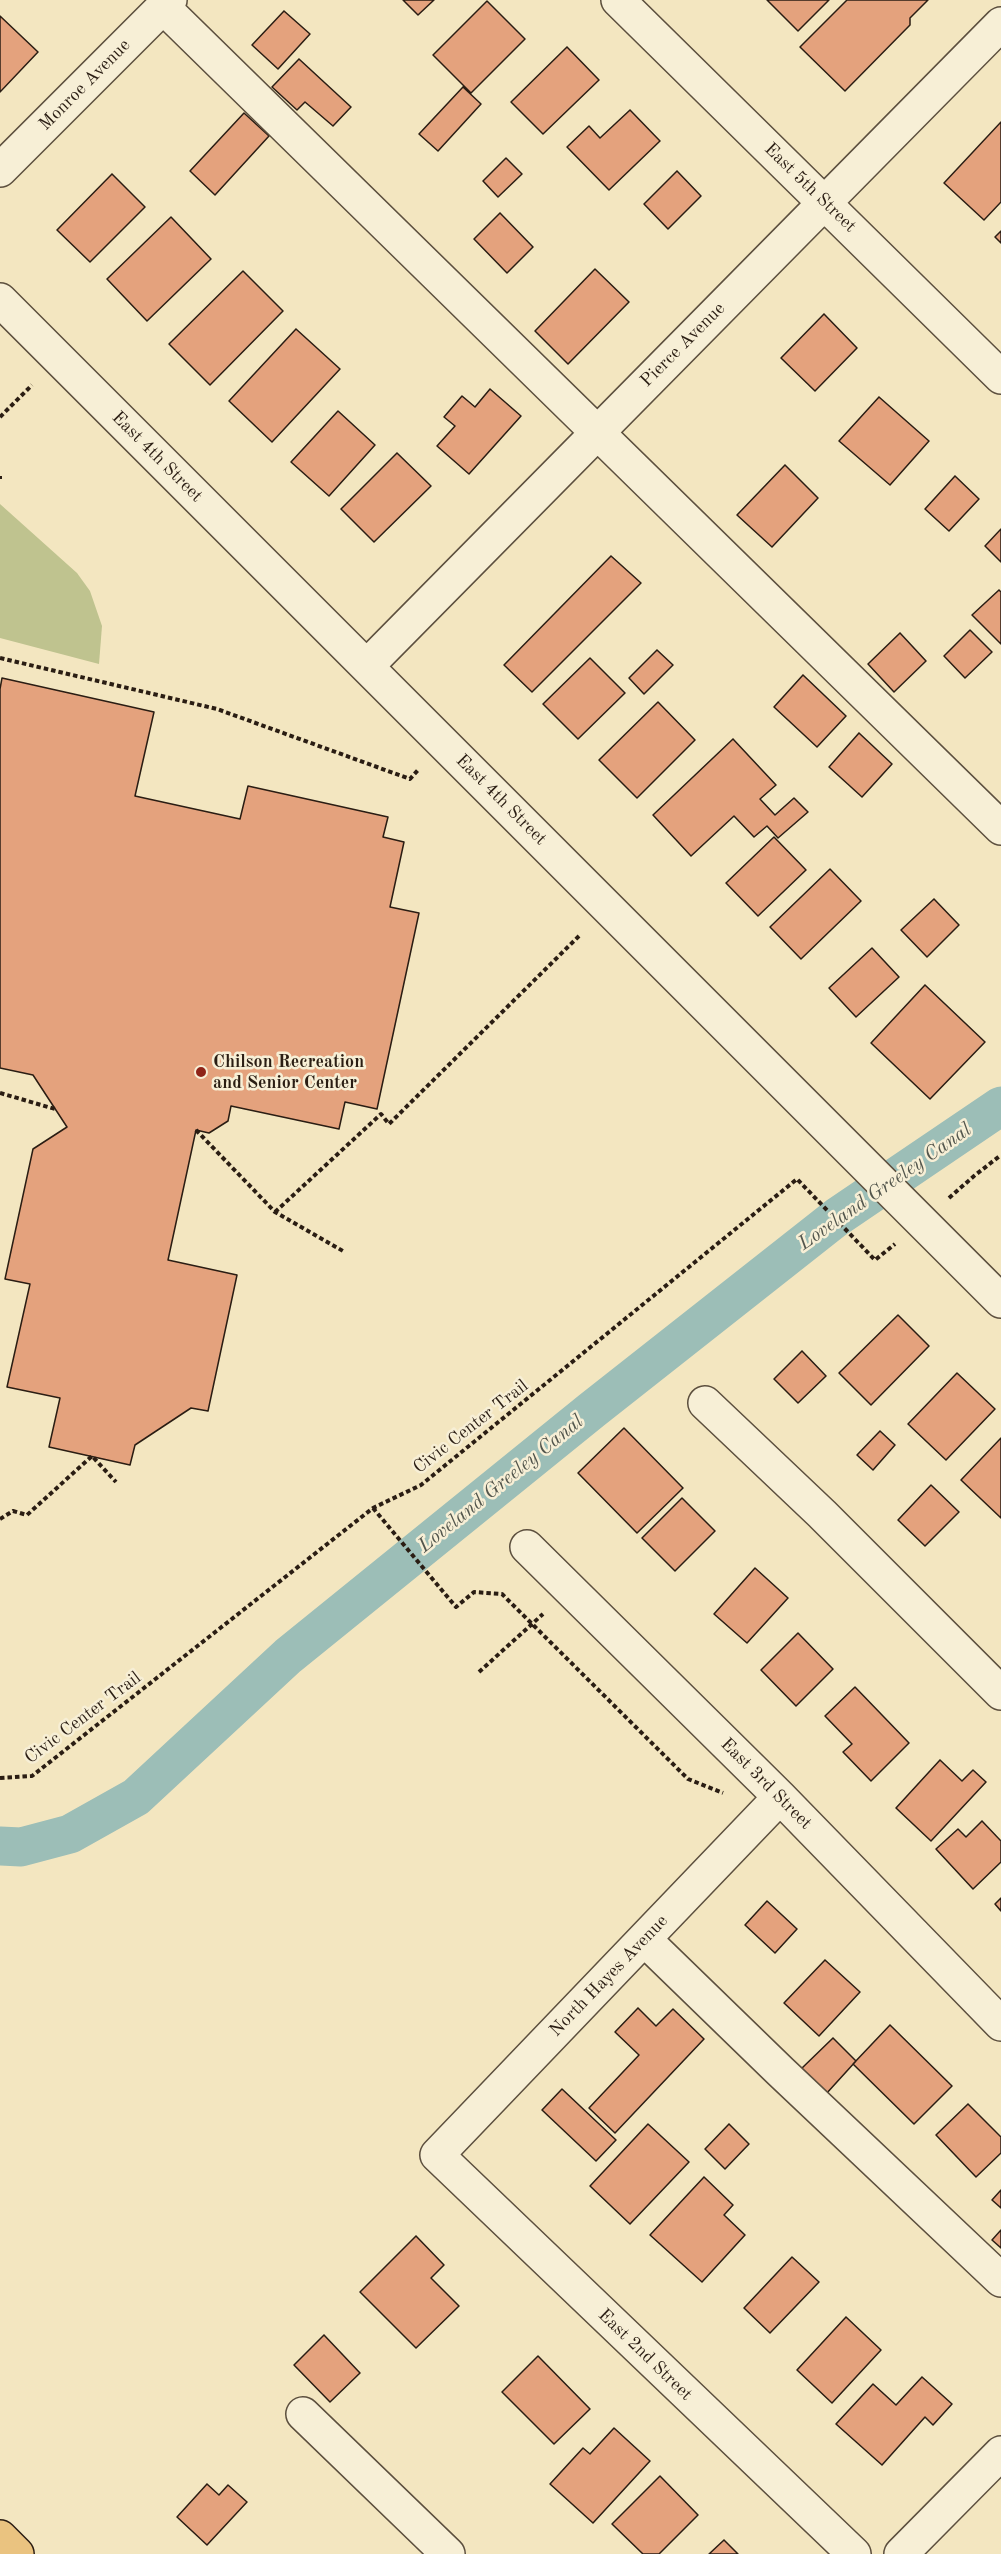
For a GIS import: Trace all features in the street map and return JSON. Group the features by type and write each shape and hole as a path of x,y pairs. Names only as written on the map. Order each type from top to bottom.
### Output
{"main road":[{"path":"0,2537 17,2554"}],"street":[{"name":"East 5th Street","path":"618,0 1001,377"},
{"name":"Monroe Avenue","path":"0,170 166,4"},
{"path":"166,4 596,433 1001,828"},
{"name":"Pierce Avenue","path":"367,666 1001,24"},
{"name":"East 4th Street","path":"0,300 1001,1301"},
{"path":"705,1403 822,1514 1001,1694"},
{"name":"East 3rd Street","path":"527,1547 780,1797 1001,2024"},
{"name":"North Hayes Avenue","path":"437,2155 780,1797"},
{"path":"644,1939 1001,2280"},
{"name":"East 2nd Street","path":"437,2155 854,2554"},
{"path":"303,2415 448,2554"},
{"path":"901,2554 1001,2453"}],"path":[{"path":"0,417 32,385"},
{"path":"0,658 217,709 410,778 418,770"},
{"path":"275,1212 381,1114 389,1124 581,934"},
{"path":"0,1094 55,1109"},
{"path":"196,1130 275,1212 344,1251"},
{"name":"Civic Center Trail","path":"0,1778 32,1776 373,1508 421,1485 797,1179 874,1260"},
{"path":"0,1519 13,1511 27,1515 92,1456 116,1482"},
{"path":"373,1508 456,1607 474,1592 502,1594 688,1779 733,1797 780,1797"},
{"path":"479,1672 570,1589"}],"green space":[{"path":"0,504 77,573 90,591 102,626 99,664 0,638"}],"building":[{"path":"403,0 434,0 418,15"},
{"path":"767,0 829,0 798,31"},
{"path":"847,0 928,0 910,18 910,25 845,91 800,47"},
{"path":"487,1 525,39 471,93 433,55"},
{"path":"284,11 310,34 278,69 252,45"},
{"path":"0,16 38,52 0,92"},
{"path":"567,47 599,80 543,134 511,102"},
{"path":"299,59 351,107 333,126 305,102 297,110 272,87"},
{"path":"463,87 481,104 438,151 419,134"},
{"path":"630,110 660,141 609,190 567,147 589,126 600,138"},
{"path":"244,113 269,136 215,195 190,171"},
{"path":"1001,122 1001,202 984,220 944,183"},
{"path":"506,158 522,174 498,197 483,181"},
{"path":"677,171 701,196 668,229 644,204"},
{"path":"112,174 145,207 90,262 57,230"},
{"path":"500,213 533,247 507,273 474,239"},
{"path":"171,217 211,259 147,321 107,279"},
{"path":"1001,231 1001,243 995,237"},
{"path":"595,269 629,302 568,364 535,331"},
{"path":"243,271 283,311 210,385 169,344"},
{"path":"824,314 857,348 815,391 781,358"},
{"path":"296,329 340,369 272,442 229,401"},
{"path":"490,389 521,416 469,474 437,446 455,426 444,417 462,396 475,407"},
{"path":"879,397 929,441 890,485 839,441"},
{"path":"338,411 375,445 329,496 291,462"},
{"path":"397,453 431,486 374,542 341,509"},
{"path":"785,465 818,498 772,547 737,515"},
{"path":"955,476 979,499 949,531 925,509"},
{"path":"1001,529 1001,562 985,546"},
{"path":"611,556 641,583 532,692 504,665"},
{"path":"999,590 1001,592 1001,644 972,615"},
{"path":"970,630 992,652 965,678 944,656"},
{"path":"900,633 926,661 894,692 868,664"},
{"path":"657,650 673,665 644,694 629,678"},
{"path":"590,658 625,693 578,739 543,704"},
{"path":"803,675 846,716 817,747 774,707"},
{"name":"Chilson Recreation and Senior Center","path":"2,678 154,712 135,796 240,819 248,786 388,817 383,837 404,842 390,907 419,913 377,1109 345,1102 339,1129 231,1106 228,1121 209,1133 196,1130 168,1260 237,1275 208,1411 191,1408 135,1445 130,1465 49,1447 60,1398 7,1387 30,1284 5,1279 33,1149 67,1127 33,1075 0,1068 0,689"},
{"path":"658,702 695,740 637,798 599,760"},
{"path":"859,733 892,764 862,797 829,767"},
{"path":"733,739 776,785 760,799 775,815 794,798 808,812 778,838 767,826 754,837 734,816 691,856 653,815"},
{"path":"774,837 806,870 758,916 726,883"},
{"path":"830,869 861,901 801,959 770,927"},
{"path":"934,899 959,925 927,957 901,930"},
{"path":"872,948 899,977 856,1017 829,988"},
{"path":"925,985 985,1042 930,1099 871,1043"},
{"path":"898,1315 929,1346 871,1405 839,1373"},
{"path":"802,1351 826,1376 798,1403 774,1379"},
{"path":"957,1373 995,1409 946,1460 908,1424"},
{"path":"624,1428 683,1488 637,1533 578,1473"},
{"path":"880,1431 895,1445 873,1470 857,1455"},
{"path":"1001,1438 1001,1518 961,1480"},
{"path":"931,1485 959,1512 925,1546 898,1520"},
{"path":"682,1498 715,1531 675,1571 642,1538"},
{"path":"755,1568 788,1598 747,1643 714,1614"},
{"path":"798,1633 833,1669 796,1706 761,1670"},
{"path":"855,1687 909,1743 871,1781 843,1752 852,1744 825,1716"},
{"path":"940,1760 962,1781 973,1770 986,1782 931,1841 896,1808"},
{"path":"982,1821 1001,1841 1001,1862 973,1889 936,1849 958,1829 966,1837"},
{"path":"1001,1898 1001,1911 995,1904"},
{"path":"767,1901 797,1929 775,1953 745,1925"},
{"path":"825,1960 860,1992 819,2036 784,2003"},
{"path":"638,2008 656,2026 673,2009 704,2039 615,2133 589,2108 639,2055 615,2032"},
{"path":"890,2025 952,2086 914,2124 853,2064"},
{"path":"833,2038 856,2061 826,2094 801,2069"},
{"path":"562,2089 616,2140 596,2161 542,2110"},
{"path":"968,2104 1001,2137 1001,2153 976,2177 936,2135"},
{"path":"648,2124 689,2162 630,2224 590,2186"},
{"path":"729,2124 749,2144 725,2169 705,2149"},
{"path":"704,2177 733,2205 724,2215 745,2235 702,2282 650,2235"},
{"path":"1001,2190 1001,2208 992,2200"},
{"path":"1001,2230 1001,2248 992,2240"},
{"path":"416,2236 444,2265 431,2278 459,2306 416,2348 360,2292"},
{"path":"792,2257 819,2282 770,2333 744,2308"},
{"path":"846,2317 881,2350 832,2403 797,2370"},
{"path":"324,2335 360,2373 330,2402 294,2365"},
{"path":"538,2356 590,2409 554,2444 502,2392"},
{"path":"922,2377 952,2404 933,2425 925,2417 882,2465 836,2424 873,2384 896,2405"},
{"path":"614,2428 650,2461 593,2523 550,2484 583,2448 590,2454"},
{"path":"660,2476 698,2515 659,2554 643,2554 612,2524"},
{"path":"207,2484 219,2495 228,2485 247,2502 207,2545 177,2517"},
{"path":"724,2540 738,2554 709,2554"}],"waterway":[{"name":"Loveland Greeley Canal","path":"0,1846 21,1847 70,1834 136,1797 288,1656 592,1410 837,1217 1001,1106"}],"place":[{"name":"Chilson Recreation and Senior Center","path":"201,1072"}]}
